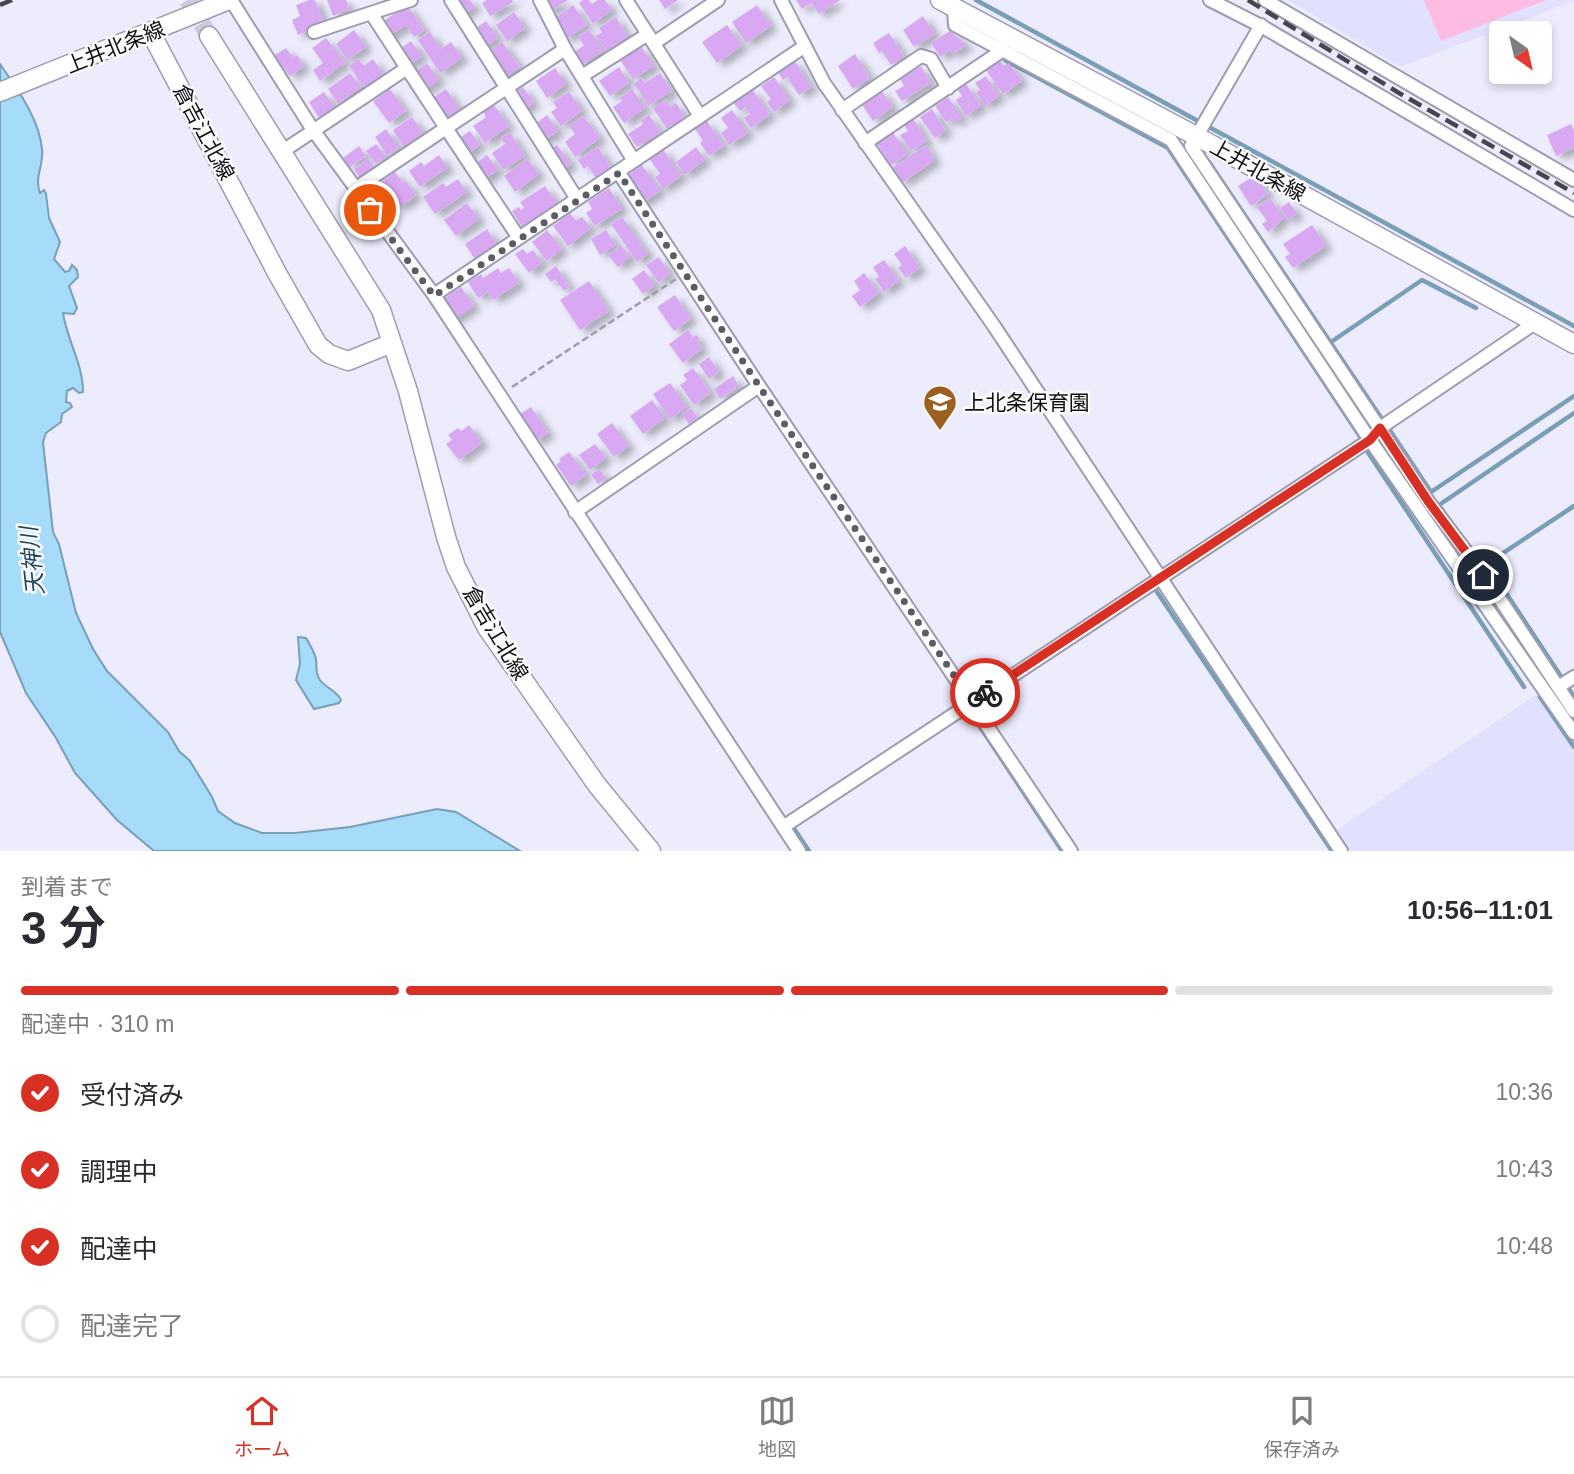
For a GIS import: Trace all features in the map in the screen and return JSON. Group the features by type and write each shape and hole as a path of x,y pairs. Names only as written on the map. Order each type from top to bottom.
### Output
{"main road":[{"name":"上井北条線","path":"0,92 230,0"},
{"name":"上井北条線","path":"947,4 1193,141 1574,344"},
{"name":"倉吉江北線","path":"144,36 318,345 329,354 348,360 392,344"},
{"name":"倉吉江北線","path":"209,36 381,310 408,391 446,537 456,567 487,628 597,785 651,851"}],"street":[{"path":"230,0 313,130 434,296 799,851"},
{"path":"314,32 411,0"},
{"path":"451,0 577,199"},
{"path":"540,0 565,49 634,161"},
{"path":"626,0 700,116"},
{"path":"582,76 718,0"},
{"path":"781,0 824,83 994,326 1341,851"},
{"path":"1210,0 1261,26 1574,210"},
{"path":"1265,0 1574,180"},
{"path":"947,4 955,25 1171,140 1370,440 1574,733"},
{"path":"371,13 519,238"},
{"path":"1177,148 1193,141 1261,26"},
{"path":"434,296 805,46"},
{"path":"355,189 565,49"},
{"path":"865,143 1003,50"},
{"path":"842,110 921,56 931,59 948,88"},
{"path":"283,150 407,68"},
{"path":"1193,141 1428,501 1483,575 1574,711"},
{"path":"619,173 1071,851"},
{"path":"783,827 1370,440 1380,428 1535,323"},
{"path":"575,512 759,386"},
{"path":"1558,687 1574,677"}],"path":[{"path":"498,396 675,280 682,267"}],"shaded area":[{"path":"1288,0 1574,0 1521,21 1489,21 1489,33 1400,67"},
{"path":"1424,0 1546,0 1489,21 1441,41"},
{"path":"1540,692 1574,742 1574,851 1350,851 1336,830"}],"water":[{"name":"天神川","path":"0,64 37,126 42,155 38,187 40,193 44,190 46,194 49,218 60,242 54,259 65,272 69,271 72,265 77,270 78,277 69,286 77,308 74,314 63,313 83,392 79,393 73,388 67,391 66,402 72,407 62,414 61,422 46,433 43,442 53,532 59,544 76,613 107,671 168,732 179,751 190,761 218,811 235,823 262,833 295,833 350,827 437,809 456,812 520,851 154,851 117,820 75,773 26,693 0,632"},
{"path":"298,637 306,638 316,659 318,677 339,697 339,703 314,709 296,680 300,664"}],"building":[{"path":"315,0 325,24 298,35 292,20 300,16 296,5"},
{"path":"327,0 346,0 349,9 333,16"},
{"path":"454,0 470,0 475,7 456,20 446,5"},
{"path":"487,0 513,2 490,16 482,3"},
{"path":"540,0 568,0 549,13"},
{"path":"589,0 592,4 605,0 612,10 593,24 579,3"},
{"path":"659,0 678,0 665,9"},
{"path":"796,0 840,0 819,14 811,3 802,9"},
{"path":"407,5 424,30 414,37 406,25 384,40 375,27"},
{"path":"573,5 587,25 566,39 552,20"},
{"path":"757,5 771,26 746,43 732,22"},
{"path":"514,12 525,28 507,41 496,25"},
{"path":"923,16 935,34 914,47 903,30"},
{"path":"616,17 628,37 606,51 596,36 602,32 599,28"},
{"path":"486,21 498,38 476,53 464,36"},
{"path":"727,25 742,46 717,63 702,42"},
{"path":"589,29 603,51 582,65 573,53 584,45 578,37"},
{"path":"354,30 366,47 347,60 336,44"},
{"path":"950,31 967,45 953,54 950,50 940,57 931,43"},
{"path":"430,32 441,49 451,42 462,58 440,73 418,40"},
{"path":"889,33 904,56 891,65 873,43"},
{"path":"326,38 345,63 320,81 313,70 323,63 312,48"},
{"path":"411,41 422,56 401,71 390,56"},
{"path":"502,42 520,67 497,84 485,67 493,61 487,53"},
{"path":"641,46 654,66 633,79 620,60"},
{"path":"286,48 293,58 297,55 304,66 290,76 283,67 280,69 272,57"},
{"path":"855,54 870,78 853,89 838,66"},
{"path":"359,59 364,66 373,59 383,74 364,87 349,66"},
{"path":"999,59 1004,66 1009,63 1022,81 1003,94 985,69"},
{"path":"794,60 812,87 799,95 787,77 783,80 778,72"},
{"path":"427,63 439,80 416,96 409,87 413,84 407,77"},
{"path":"921,66 931,83 902,101 895,91 904,86 900,79"},
{"path":"619,67 629,83 610,96 599,81"},
{"path":"555,68 566,84 547,98 536,81"},
{"path":"350,73 361,87 338,104 328,89"},
{"path":"660,73 672,91 649,106 634,84 641,78 645,83"},
{"path":"986,76 999,96 985,106 976,93 980,90 975,83"},
{"path":"774,77 790,100 774,112 767,102 771,99 761,86"},
{"path":"966,84 981,106 966,116 956,100 962,96 958,90"},
{"path":"523,87 534,103 517,114 506,98"},
{"path":"390,89 406,111 389,123 373,101"},
{"path":"446,89 459,108 438,123 425,103"},
{"path":"632,89 645,108 624,123 613,107"},
{"path":"752,89 770,115 751,128 744,118 750,114 746,107 740,111 733,102"},
{"path":"881,90 893,107 873,121 861,103"},
{"path":"324,92 335,108 319,118 309,102"},
{"path":"569,92 582,111 561,126 551,112 557,108 553,102"},
{"path":"948,97 962,118 955,123 952,118 946,122 935,106"},
{"path":"666,99 671,107 676,103 685,117 667,129 653,108"},
{"path":"494,105 509,126 485,143 473,126 486,117 483,112"},
{"path":"932,109 946,131 935,138 920,117"},
{"path":"732,110 748,133 729,145 721,133 728,128 721,118"},
{"path":"547,115 558,131 536,146 522,126 530,120 534,125"},
{"path":"649,115 661,132 637,147 628,134 643,124 641,120"},
{"path":"583,116 600,138 575,157 565,142 575,134 569,126"},
{"path":"412,117 425,136 405,149 393,130"},
{"path":"912,117 927,141 911,151 900,135 908,131 903,123"},
{"path":"707,121 724,146 709,156 695,129"},
{"path":"1571,124 1574,131 1574,148 1556,156 1547,135"},
{"path":"386,129 399,148 387,155 375,137"},
{"path":"470,131 480,145 466,155 470,161 463,167 455,155 461,151 455,141"},
{"path":"510,132 525,156 503,170 492,153 505,144 501,138"},
{"path":"893,133 908,154 891,165 877,144"},
{"path":"376,144 386,157 376,164 366,151"},
{"path":"557,145 571,164 556,175 542,155"},
{"path":"926,145 935,160 902,183 892,168"},
{"path":"359,146 366,156 350,167 343,158"},
{"path":"598,147 611,168 596,178 588,166 584,169 578,160"},
{"path":"696,147 705,160 685,175 676,162"},
{"path":"663,149 681,176 663,189 655,177 660,174 649,158"},
{"path":"439,155 448,167 420,187 409,171 421,162 424,166"},
{"path":"487,155 498,170 477,185 466,170"},
{"path":"368,159 376,169 361,180 354,169"},
{"path":"527,159 539,174 515,192 504,176"},
{"path":"642,165 660,191 640,204 633,195 639,191 628,175"},
{"path":"395,172 403,183 406,181 416,196 398,208 381,182"},
{"path":"1255,175 1268,194 1251,206 1238,186"},
{"path":"458,179 467,192 435,214 423,197 443,183 446,187"},
{"path":"545,186 557,204 522,227 512,211 519,207 521,210 524,208 520,202"},
{"path":"609,188 622,209 595,226 586,213 592,209 588,202"},
{"path":"1270,198 1284,218 1268,232 1262,224 1267,221 1257,207"},
{"path":"1289,202 1297,214 1288,220 1280,208"},
{"path":"467,203 479,219 456,236 444,220"},
{"path":"570,213 576,221 582,217 591,228 568,246 553,226"},
{"path":"622,217 648,254 637,262 611,224"},
{"path":"1312,225 1326,246 1293,268 1285,257 1290,254 1283,244"},
{"path":"487,229 496,243 476,261 465,244"},
{"path":"547,230 562,249 547,261 532,242"},
{"path":"606,230 616,245 600,255 591,239"},
{"path":"621,245 630,257 618,267 608,255"},
{"path":"905,246 920,268 906,278 898,268 902,265 894,254"},
{"path":"523,249 527,254 533,250 542,263 529,273 515,254"},
{"path":"659,257 670,274 658,282 646,265"},
{"path":"884,260 899,281 884,292 875,279 879,277 873,267"},
{"path":"556,266 570,287 564,291 555,279 551,282 545,274"},
{"path":"498,268 501,273 509,268 519,283 493,300 488,292 478,298 468,282 481,274 483,278"},
{"path":"644,270 655,285 643,294 632,279"},
{"path":"864,273 879,293 860,307 852,296 860,290 854,281"},
{"path":"589,281 609,311 580,330 560,300"},
{"path":"461,287 474,306 449,323 436,304"},
{"path":"675,295 691,319 674,331 657,307"},
{"path":"688,330 693,337 696,335 700,339 697,341 702,349 683,363 669,344"},
{"path":"709,357 719,372 709,379 699,364"},
{"path":"693,368 711,393 694,405 680,385 687,380 683,375"},
{"path":"733,376 739,386 720,399 714,389"},
{"path":"670,383 687,407 670,419 653,394"},
{"path":"652,400 665,418 643,434 630,416"},
{"path":"531,407 548,433 535,442 517,416"},
{"path":"691,408 698,418 689,424 682,414"},
{"path":"612,423 629,446 614,457 597,434"},
{"path":"469,425 482,443 459,460 446,444 452,440 448,435"},
{"path":"595,444 606,458 590,470 579,455"},
{"path":"569,452 586,475 571,486 556,465 561,461 559,459"},
{"path":"599,469 606,478 598,484 591,475"},
{"path":"989,696 994,705 984,711 979,703"}],"waterway":[{"path":"976,0 1574,326"},
{"path":"1005,60 1168,148 1361,438"},
{"path":"1209,162 1382,419"},
{"path":"1196,167 1402,474"},
{"path":"1331,342 1422,280 1476,308"},
{"path":"1393,426 1389,429 1431,492 1574,396"},
{"path":"1449,520 1439,505 1574,413"},
{"path":"1367,451 1524,687"},
{"path":"1482,567 1574,506"},
{"path":"1440,526 1519,639"},
{"path":"1496,578 1562,678"},
{"path":"1155,589 1332,851"},
{"path":"1569,689 1574,697"},
{"path":"1540,697 1574,747"},
{"path":"971,713 1062,851"},
{"path":"793,827 809,851"}],"tunnel":[{"path":"188,0 209,36"}],"railway":[{"path":"0,5 12,0"},
{"path":"1248,0 1399,93 1574,193"}],"way so far":[{"path":"370,210 434,296 619,173 972,702 985,693"}],"place":[{"name":"上北条保育園","path":"940,432"}],"route":[{"path":"985,693 1370,440 1380,428 1428,501 1483,575"}]}
